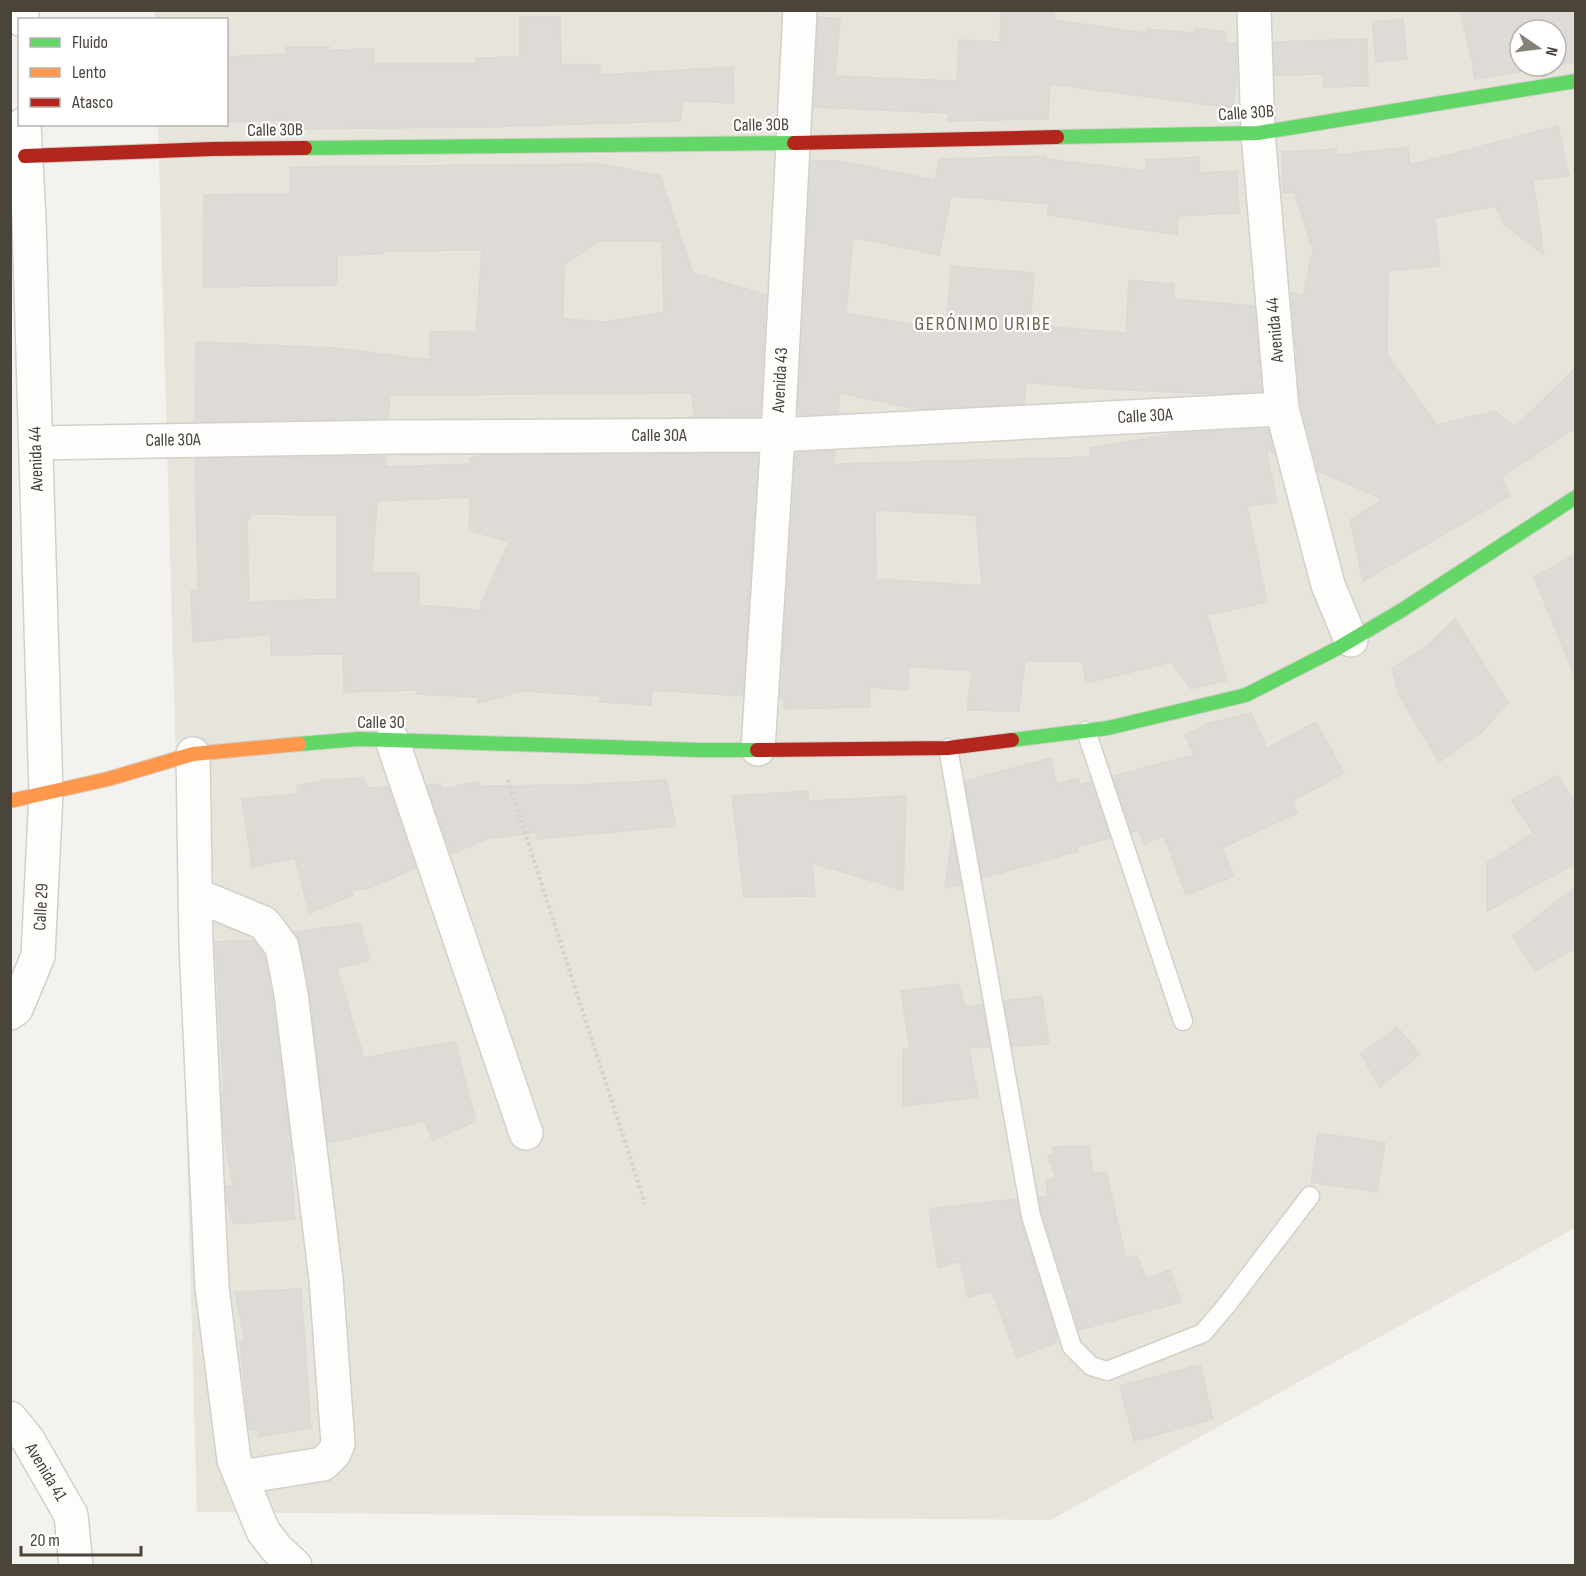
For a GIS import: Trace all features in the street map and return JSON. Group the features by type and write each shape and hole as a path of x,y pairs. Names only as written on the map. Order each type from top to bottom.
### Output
{"main road":[{"name":"Calle 30B","path":"24,140 212,149 792,143 1258,133 1575,81"},
{"name":"Calle 30","path":"10,801 108,779 193,754 359,739 699,750 948,748 1108,728 1246,695 1351,640 1402,610 1575,497"}],"street":[{"name":"Avenida 43","path":"758,749 778,435 800,10"},
{"name":"Avenida 44","path":"1254,10 1258,133 1282,409 1328,585 1351,640"},
{"name":"Avenida 44","path":"24,140 20,226 36,443 25,545 46,793"},
{"name":"Calle 30A","path":"36,443 396,437 778,435 1282,409"},
{"path":"392,740 526,1133"},
{"path":"193,754 196,895 212,1287 234,1460 263,1531 276,1548 295,1566"},
{"name":"Calle 29","path":"10,1013 16,1009 39,956 46,793"},
{"path":"196,895 264,923 282,947 291,994 326,1280 338,1444 334,1453 323,1464 241,1477"},
{"name":"Avenida 41","path":"10,1418 28,1440 71,1515 76,1566"}],"lane":[{"path":"1086,730 1183,1021"},
{"path":"948,748 1031,1216 1072,1347 1091,1366 1107,1371 1203,1333 1310,1196"}],"path":[{"path":"496,743 645,1204"}],"shaded area":[{"path":"154,11 1575,11 1575,1228 1051,1520 197,1512 158,126 228,126 228,18 155,18"}],"building":[{"path":"1001,10 1054,10 1054,20 1146,33 1147,29 1195,33 1196,28 1226,32 1225,43 1236,43 1237,76 1233,108 1050,84 1048,119 947,121 949,113 814,107 818,17 840,19 835,76 955,81 957,80 959,40 1000,42"},
{"path":"1460,10 1575,10 1575,62 1568,63 1568,18 1508,18 1508,73 1475,79"},
{"path":"520,17 560,17 561,64 600,65 599,75 733,67 734,103 683,101 680,121 487,127 290,129 287,128 287,120 228,122 228,57 286,54 286,47 329,47 329,50 374,49 374,64 477,64 476,58 520,57"},
{"path":"1403,19 1407,59 1376,62 1372,22"},
{"path":"1367,39 1368,86 1323,87 1323,74 1275,75 1274,42"},
{"path":"1558,126 1569,176 1533,180 1544,255 1504,224 1496,206 1435,218 1440,266 1388,271 1387,355 1437,425 1495,411 1515,427 1575,369 1575,428 1502,477 1510,496 1363,581 1350,520 1383,499 1318,471 1301,406 1291,292 1303,295 1313,250 1294,192 1283,193 1282,152 1336,149 1337,155 1408,147 1410,165"},
{"path":"1046,156 1046,159 1147,171 1146,160 1199,157 1200,173 1237,171 1239,213 1178,216 1177,235 1047,215 1049,204 951,196 939,255 853,237 846,313 946,331 951,266 1034,273 1030,325 1126,333 1129,280 1174,284 1174,299 1254,306 1262,391 1218,394 1085,388 1026,382 1024,404 916,409 840,393 838,413 798,415 811,161 840,161 935,180 939,159"},
{"path":"602,164 660,176 693,273 766,295 760,416 687,417 694,415 692,393 390,395 388,418 195,422 196,342 335,348 430,360 430,332 476,331 482,250 382,251 382,254 337,255 337,285 203,287 204,195 290,194 290,167","holes":["600,241 662,241 664,312 606,322 563,319 564,265"]},
{"path":"1268,429 1274,453 1266,449 1277,502 1247,506 1267,602 1207,615 1227,680 1191,689 1171,662 1086,683 1082,661 1025,661 1019,711 967,710 972,671 909,666 908,690 870,687 870,707 784,709 784,698 780,698 796,453 835,451 834,464 1090,457 1090,448 1179,433","holes":["875,510 976,515 982,586 876,579"]},
{"path":"758,454 743,696 652,690 651,705 599,702 600,696 523,691 478,703 478,697 417,694 418,690 344,692 343,654 271,655 271,634 193,642 191,591 198,590 195,459 386,456 385,467 470,464 470,458 484,455","holes":["470,497 469,530 509,542 481,604 481,610 419,605 419,573 372,573 377,501","250,514 337,515 337,599 249,602 247,519 250,519"]},
{"path":"1575,555 1575,674 1574,675 1534,577"},
{"path":"1455,619 1508,703 1480,734 1439,762 1399,695 1392,668 1427,646"},
{"path":"1251,713 1267,748 1316,722 1344,773 1292,801 1297,813 1222,848 1234,876 1186,895 1164,836 1144,844 1138,830 1132,832 1113,776 1194,755 1185,735 1210,723"},
{"path":"1051,758 1057,784 1078,778 1080,785 1091,782 1110,838 1077,847 1078,851 982,878 965,781"},
{"path":"1558,776 1575,803 1575,864 1487,911 1487,863 1533,833 1511,800"},
{"path":"364,777 367,788 388,787 416,868 369,888 351,891 353,895 309,913 295,858 252,867 242,799 298,794 297,786 329,779 329,781"},
{"path":"666,780 676,826 537,839 536,832 487,839 451,854 427,785 440,784 442,789 478,782 480,786 576,785"},
{"path":"808,791 809,801 906,796 903,890 812,863 815,896 744,897 732,796"},
{"path":"952,833 961,884 945,888"},
{"path":"1575,887 1575,948 1535,971 1513,936"},
{"path":"360,923 370,960 337,969 364,1058 455,1041 476,1121 433,1140 424,1121 328,1143 309,991 300,943 294,932"},
{"path":"253,940 264,955 272,997 292,1152 290,1152 295,1219 233,1224 226,1186 233,1186 223,1129 222,1092 224,1091 215,942"},
{"path":"959,984 965,1007 982,1004 990,1047 969,1048 978,1097 903,1106 903,1050 910,1049 901,991"},
{"path":"1042,996 1049,1044 1012,1046 1004,1001"},
{"path":"1397,1027 1420,1054 1380,1087 1361,1054"},
{"path":"1318,1133 1385,1143 1377,1192 1311,1182"},
{"path":"1089,1146 1093,1174 1106,1172 1126,1259 1137,1256 1146,1279 1170,1270 1181,1302 1079,1330 1039,1197 1048,1196 1046,1180 1056,1179 1048,1156 1054,1153 1053,1147"},
{"path":"1017,1199 1020,1219 1057,1342 1017,1358 992,1291 968,1297 960,1261 938,1268 929,1209"},
{"path":"301,1289 311,1428 259,1437 258,1430 249,1429 240,1342 245,1341 235,1292"},
{"path":"1200,1365 1213,1419 1134,1441 1120,1386"}],"traffic: fast":[{"path":"1057,137 1258,133 1576,81"},
{"path":"305,148 794,143"},
{"path":"1012,740 1108,728 1246,695 1338,648 1402,610 1576,497"},
{"path":"299,744 359,739 757,750"}],"traffic: slow":[{"path":"10,801 108,779 193,754 299,744"}],"traffic: jam":[{"path":"794,143 1057,137"},
{"path":"25,156 305,148"},
{"path":"757,750 948,748 1012,740"}],"district":[{"name":"GERÓNIMO URIBE","path":"983,324"}]}
